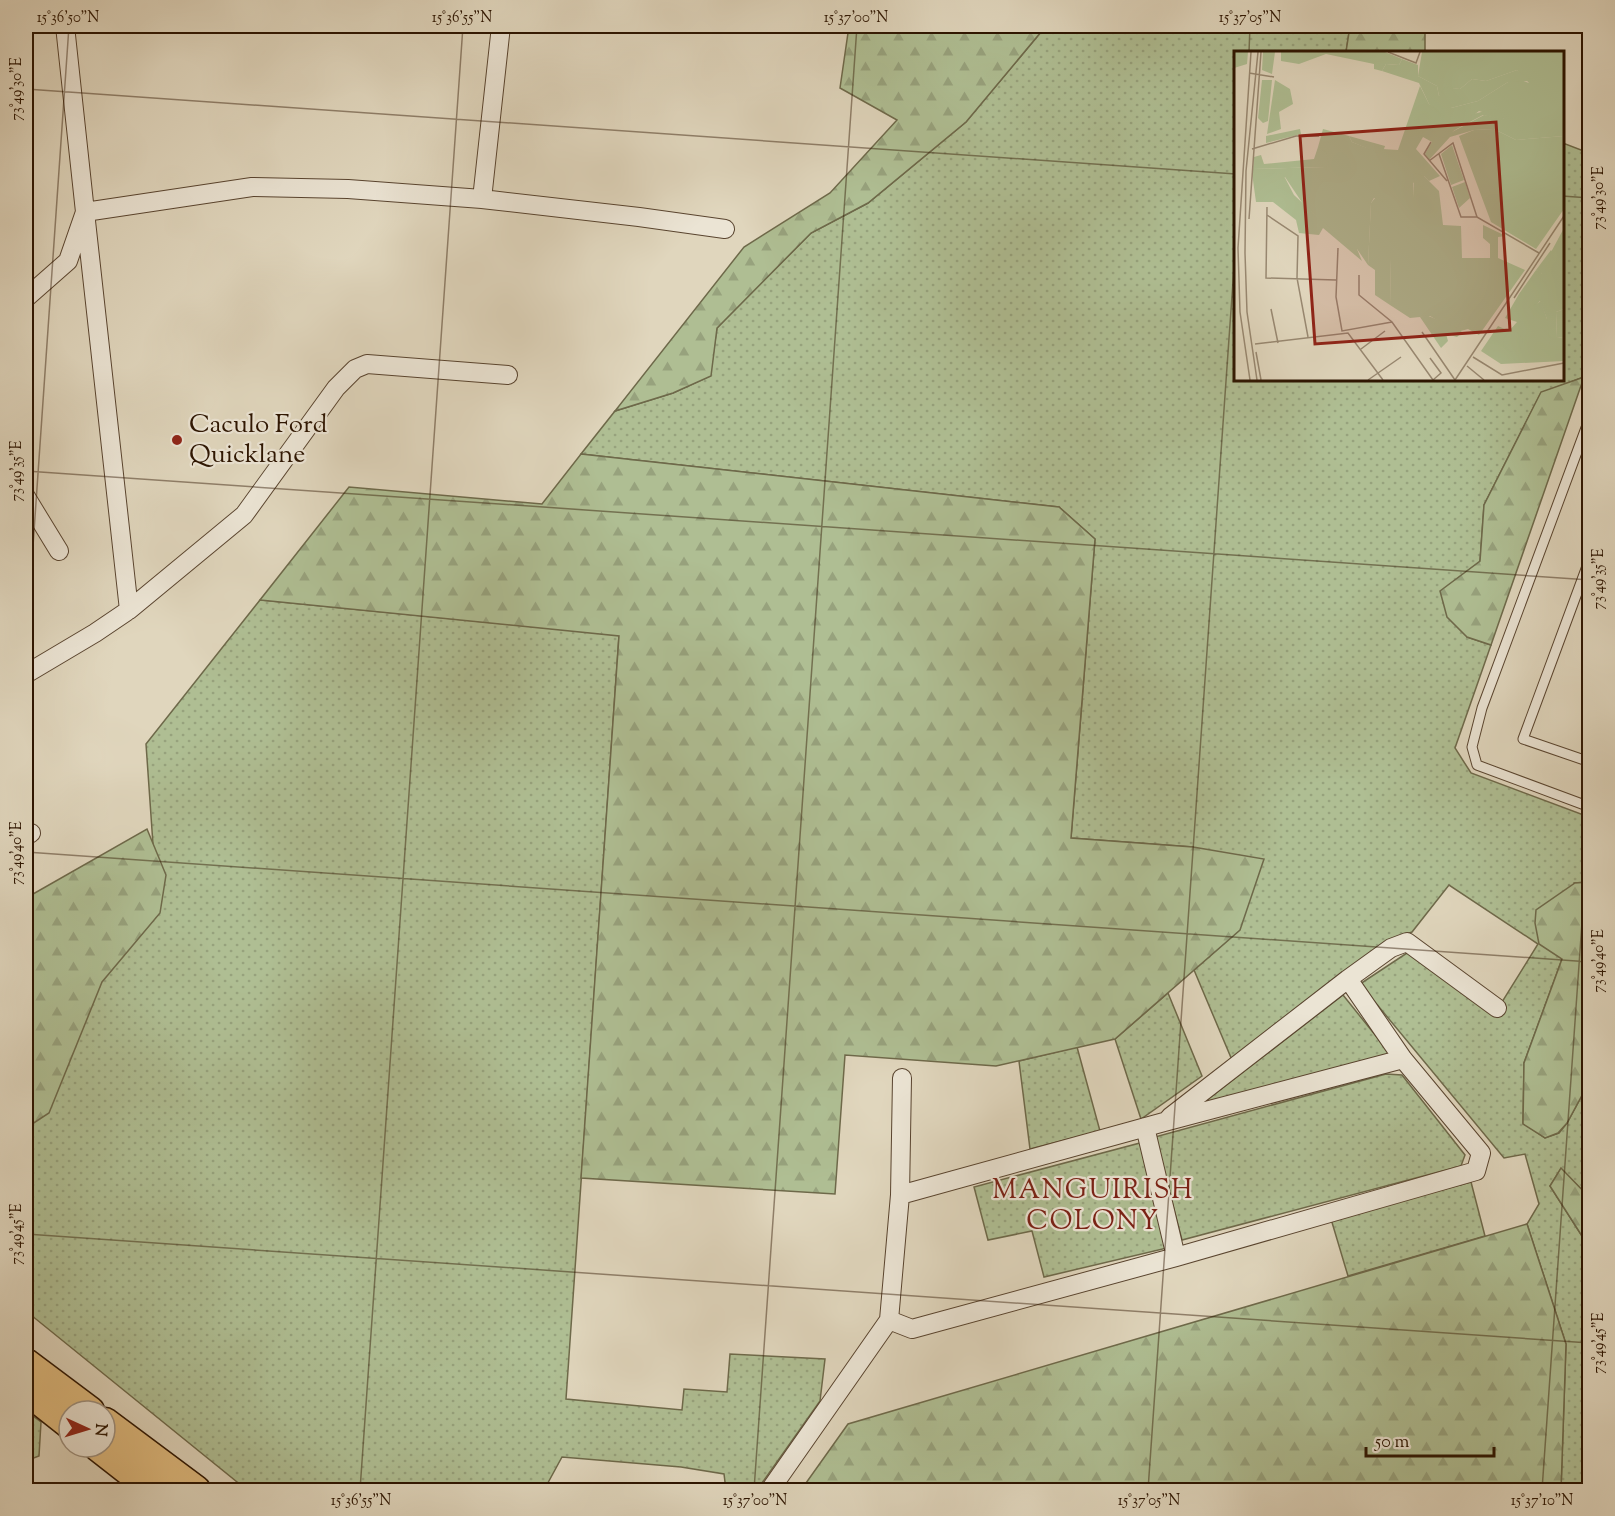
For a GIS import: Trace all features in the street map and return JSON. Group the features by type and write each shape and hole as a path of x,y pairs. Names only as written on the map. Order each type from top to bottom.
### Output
{"main road":[{"path":"26,1363 74,1399"},
{"path":"26,1390 57,1415"},
{"path":"117,1431 196,1491"},
{"path":"113,1459 153,1491"}],"street":[{"path":"65,26 129,610"},
{"path":"482,199 501,26"},
{"path":"85,212 252,187 348,189 482,199 725,228"},
{"path":"26,298 68,261 85,212"},
{"path":"26,674 129,610 244,515 336,388 355,369 367,364 508,375"},
{"path":"26,497 59,551"},
{"path":"1164,1122 1348,979 1391,948 1407,942 1497,1008"},
{"path":"889,1320 912,1329 1176,1257 1476,1171 1481,1153 1403,1059 1348,979"},
{"path":"900,1195 1403,1059"},
{"path":"770,1491 889,1320 900,1195 902,1078"},
{"path":"1145,1127 1176,1257"}],"lane":[{"path":"1590,417 1482,708 1472,747 1477,765 1590,807"},
{"path":"1590,558 1523,739 1590,762"}],"green space":[{"path":"849,26 1046,26 966,122 868,203 811,233 717,328 711,376 673,393 615,411 744,247 830,193 897,120 840,88"},
{"path":"1046,26 1350,26 1346,51 1234,51 1234,381 1564,381 1564,143 1589,153 1589,362 1584,377 1541,393 1484,505 1480,561 1467,637 1491,645 1455,748 1471,773 1589,817 1589,882 1574,883 1562,959 1524,1063 1523,1123 1545,1138 1559,1133 1587,1086 1589,1063 1589,1197 1561,1169 1550,1186 1589,1247 1589,1490 1561,1490 1566,1344 1527,1224 1539,1204 1525,1154 1504,1158 1360,984 1410,951 1494,1015 1538,944 1449,885 1412,932 1387,941 1232,1060 1194,970 1240,929 1193,847 1071,838 1095,539 1059,507 581,454 615,411 673,393 710,376 717,328 811,233 868,203 966,122"},
{"path":"1350,26 1425,26 1425,51 1346,51"},
{"path":"1584,377 1491,645 1467,637 1447,617 1440,591 1480,561 1484,505 1541,392"},
{"path":"581,454 1059,507 1095,539 1071,838 1193,847 1264,859 1240,930 1115,1039 996,1066 845,1055 835,1194 581,1178 619,636 260,600 349,487 542,504"},
{"path":"260,600 619,635 566,1399 682,1410 684,1389 727,1392 730,1354 825,1359 820,1401 757,1490 726,1490 724,1474 681,1467 562,1457 544,1490 247,1490 26,1311 26,1204 33,1194 26,1162 26,1084 157,902 146,744"},
{"path":"147,829 166,875 160,913 102,982 49,1113 26,1128 26,898"},
{"path":"1589,882 1590,1063 1587,1086 1567,1123 1558,1133 1545,1138 1523,1124 1524,1063 1562,959 1539,944 1535,923 1536,910 1575,883"},
{"path":"1168,993 1202,1076 1141,1119 1115,1039"},
{"path":"1343,995 1392,1056 1199,1106"},
{"path":"1077,1047 1100,1131 1030,1149 1019,1061"},
{"path":"1386,1074 1402,1075 1465,1155 1461,1166 1182,1240 1155,1137"},
{"path":"1140,1143 1167,1248 1044,1277 1032,1231 988,1240 974,1187"},
{"path":"1561,1168 1589,1197 1589,1247 1550,1186"},
{"path":"1471,1182 1485,1236 1348,1276 1331,1219"},
{"path":"1527,1224 1566,1344 1561,1490 801,1490 848,1424"},
{"path":"26,1411 41,1422 39,1456 26,1461"}],"place":[{"name":"Caculo Ford Quicklane","path":"177,440"}],"district":[{"name":"MANGUIRISH COLONY","path":"1093,1206"}]}
